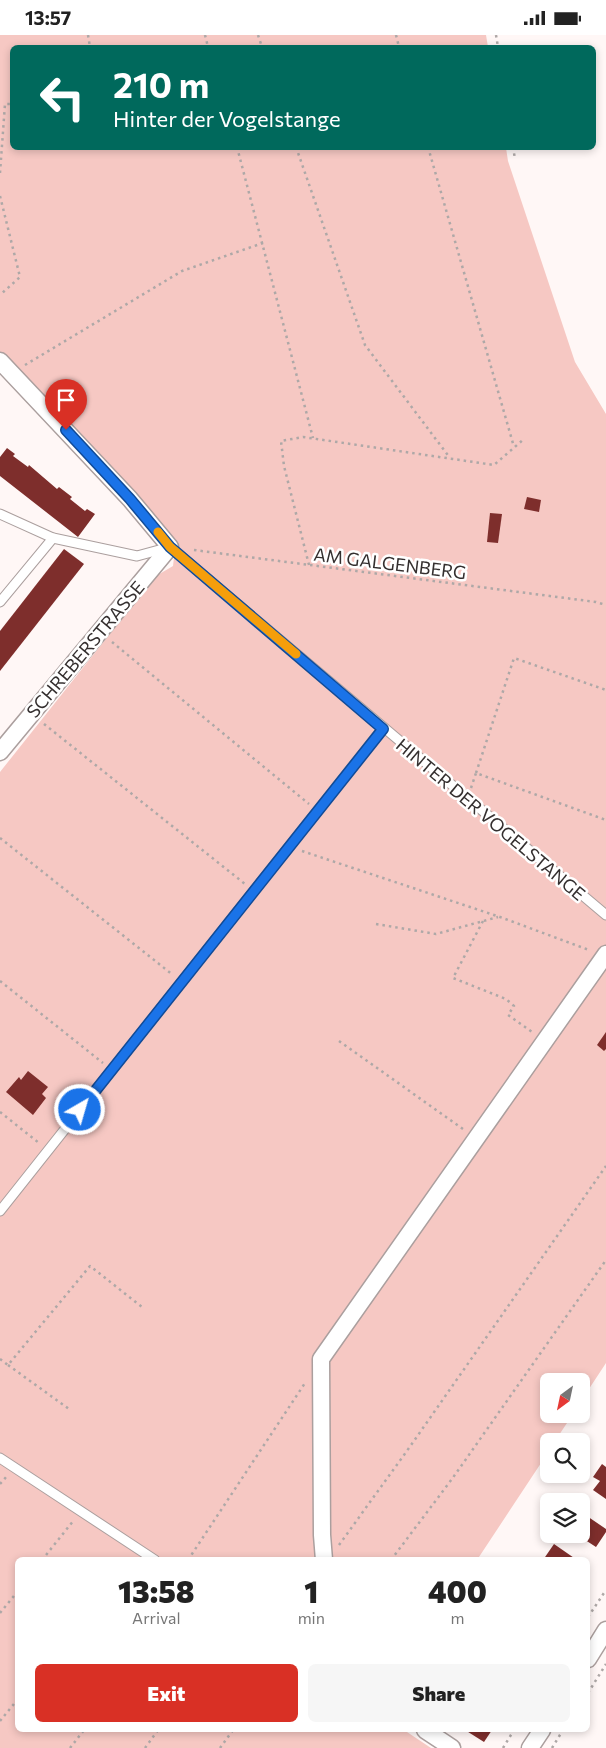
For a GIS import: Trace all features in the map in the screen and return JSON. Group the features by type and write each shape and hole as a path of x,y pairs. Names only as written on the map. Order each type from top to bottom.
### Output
{"street":[{"path":"0,361 130,499 170,547"},
{"name":"SCHREBERSTRASSE","path":"0,752 170,547"},
{"path":"329,1556 322,1535 322,1359 605,955"},
{"path":"590,1656 606,1630"},
{"path":"428,1732 452,1748"},
{"path":"530,1748 541,1732"}],"lane":[{"path":"0,515 53,537 137,556 170,547"},
{"path":"0,603 53,537"},
{"name":"HINTER DER VOGELSTANGE","path":"170,547 383,729 606,915"},
{"path":"0,1211 383,729"},
{"path":"0,1458 150,1557"}],"path":[{"path":"0,173 5,104 10,104"},
{"path":"238,150 313,438"},
{"path":"297,150 365,345 450,458"},
{"path":"429,150 514,447"},
{"path":"514,150 515,159"},
{"path":"0,196 20,277 0,295"},
{"path":"12,373 182,271 263,243"},
{"path":"309,565 284,466 281,441 303,437 313,438 494,465 524,439"},
{"name":"AM GALGENBERG","path":"170,547 596,602 606,605"},
{"path":"100,631 318,811"},
{"path":"467,799 514,658 606,690"},
{"path":"31,714 254,891"},
{"path":"476,773 606,820"},
{"path":"0,838 182,982"},
{"path":"290,846 500,917 605,955"},
{"path":"376,923 436,934 500,917"},
{"path":"482,921 453,978 506,999 514,1006 508,1015 545,1041"},
{"path":"0,981 112,1070"},
{"path":"338,1041 476,1139"},
{"path":"0,1112 48,1150"},
{"path":"329,1556 409,1448 606,1166"},
{"path":"394,1557 606,1260"},
{"path":"8,1365 90,1266 142,1307"},
{"path":"0,1359 69,1409"},
{"path":"190,1557 322,1359"},
{"path":"44,1557 81,1511"},
{"path":"590,1614 606,1590"},
{"path":"0,1613 15,1595"},
{"path":"590,1690 606,1664"},
{"path":"0,1721 15,1703"},
{"path":"70,1748 82,1732"},
{"path":"145,1748 157,1732"},
{"path":"220,1748 232,1732"},
{"path":"503,1748 513,1732"},
{"path":"552,1748 562,1732"}],"shaded area":[{"path":"0,35 486,35 488,45 10,45 10,150 506,150 508,161 575,362 606,414 606,1363 590,1387 590,1373 540,1373 540,1423 567,1423 560,1433 540,1433 540,1465 479,1557 15,1557 15,1732 407,1732 431,1748 0,1748 0,772 156,576 173,566 176,540 0,352"}],"building":[{"path":"7,448 15,454 13,456 28,467 29,465 57,489 59,487 72,497 70,499 85,511 87,509 95,514 78,537 0,476 0,457"},
{"path":"527,497 541,500 539,512 524,509"},
{"path":"490,513 502,514 498,543 487,542"},
{"path":"64,549 84,564 0,671 0,631"},
{"path":"606,1032 606,1049 604,1051 597,1045"},
{"path":"28,1071 48,1087 42,1094 46,1098 33,1115 6,1092 19,1077 21,1080"},
{"path":"602,1464 606,1467 606,1499 593,1490 600,1481 593,1477"},
{"path":"590,1518 606,1529 596,1547 590,1543"},
{"path":"554,1544 573,1557 545,1557"},
{"path":"468,1732 491,1732 484,1742"}],"slow traffic":[{"path":"158,532 170,547 296,654"}],"route":[{"path":"66,430 130,499 170,547 383,729 80,1110"}]}
